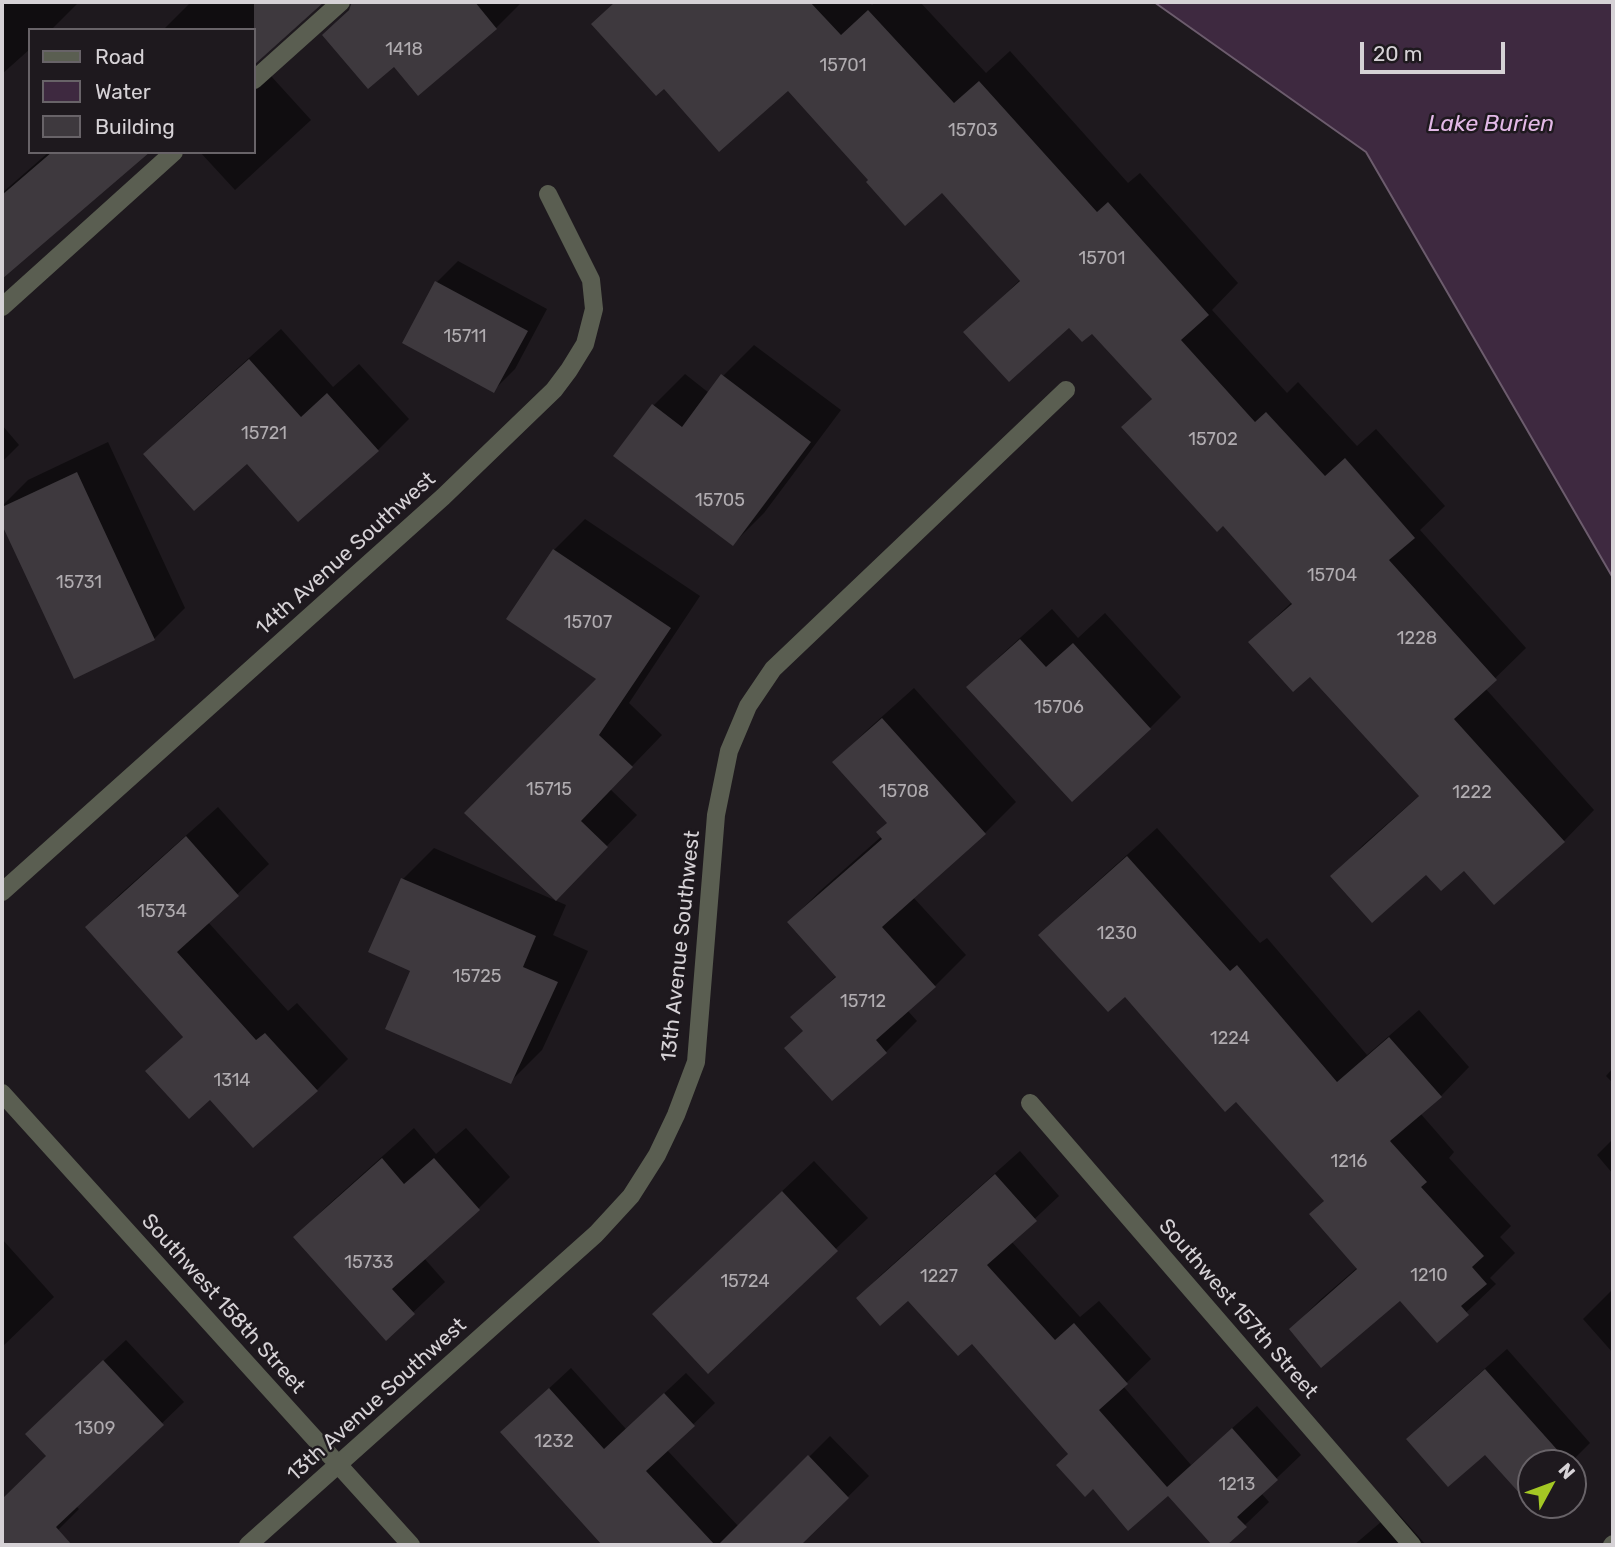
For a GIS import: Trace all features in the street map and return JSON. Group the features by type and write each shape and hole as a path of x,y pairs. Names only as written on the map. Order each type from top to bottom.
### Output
{"street":[{"path":"256,78 341,2"},
{"path":"2,307 172,154"},
{"name":"14th Avenue Southwest","path":"2,892 433,506 554,390 585,344 594,309 591,281 548,194"},
{"name":"13th Avenue Southwest","path":"248,1545 596,1234 631,1196 657,1156 696,1062 716,815 729,751 748,706 774,669 1066,390"},
{"name":"Southwest 158th Street","path":"2,1093 411,1545"},
{"name":"Southwest 157th Street","path":"1030,1103 1412,1545"}],"water":[{"name":"Lake Burien","path":"1154,2 1613,2 1613,578 1366,152"}],"building":[{"path":"254,2 324,2 256,63"},
{"path":"352,2 475,2 497,29 418,96 394,67 368,89 322,35 349,10"},
{"path":"615,2 810,2 841,35 868,10 954,103 979,81 1097,212 1108,202 1209,315 1181,340 1255,422 1266,412 1325,476 1345,458 1415,538 1389,560 1497,680 1454,719 1565,842 1494,905 1464,871 1441,891 1426,875 1372,923 1330,876 1419,796 1310,677 1293,692 1248,642 1292,604 1223,526 1217,532 1121,427 1152,399 1092,334 1082,342 1069,328 1009,382 963,332 1020,281 942,193 905,226 866,182 868,180 788,91 719,152 664,89 656,96 591,24"},
{"path":"50,154 148,154 2,279 2,195"},
{"path":"435,281 528,331 494,393 402,343"},
{"path":"249,359 301,417 327,393 379,451 298,522 247,464 194,511 143,454"},
{"path":"721,374 811,442 733,546 613,456 652,404 682,427"},
{"path":"77,472 155,640 74,679 2,525 2,507"},
{"path":"553,549 671,628 599,735 633,767 581,821 608,847 556,901 464,813 596,679 506,619"},
{"path":"1020,639 1046,667 1073,643 1151,729 1072,802 966,687"},
{"path":"882,718 986,834 882,927 936,987 876,1040 887,1053 832,1101 784,1048 803,1031 790,1017 836,977 787,922 882,839 876,832 887,823 832,762"},
{"path":"186,836 239,896 177,952 256,1040 265,1033 318,1091 253,1148 210,1100 189,1119 145,1071 183,1037 85,927"},
{"path":"1127,856 1230,971 1237,965 1337,1082 1389,1037 1442,1097 1390,1141 1427,1182 1421,1187 1484,1256 1472,1267 1487,1284 1461,1306 1469,1315 1437,1343 1400,1301 1321,1368 1289,1329 1357,1269 1309,1214 1324,1201 1236,1102 1225,1112 1125,997 1108,1012 1038,935"},
{"path":"401,878 536,936 523,967 558,982 511,1084 385,1029 410,971 368,952"},
{"path":"382,1158 404,1184 434,1158 480,1210 392,1289 415,1314 386,1341 293,1237"},
{"path":"995,1174 1037,1221 987,1265 1055,1340 1074,1323 1128,1384 1099,1410 1167,1487 1232,1428 1278,1480 1237,1517 1247,1527 1227,1545 1212,1545 1168,1496 1128,1531 1093,1489 1085,1497 1056,1465 1068,1454 972,1344 958,1356 908,1301 880,1326 856,1298"},
{"path":"782,1191 838,1251 708,1374 652,1314"},
{"path":"103,1360 164,1425 56,1527 72,1545 2,1545 2,1499 46,1456 25,1434"},
{"path":"1485,1369 1556,1449 1517,1449 1517,1490 1485,1455 1448,1487 1406,1439"},
{"path":"549,1388 604,1449 664,1393 695,1426 646,1471 715,1545 602,1545 500,1432"},
{"path":"808,1455 849,1498 801,1545 718,1545"}]}
